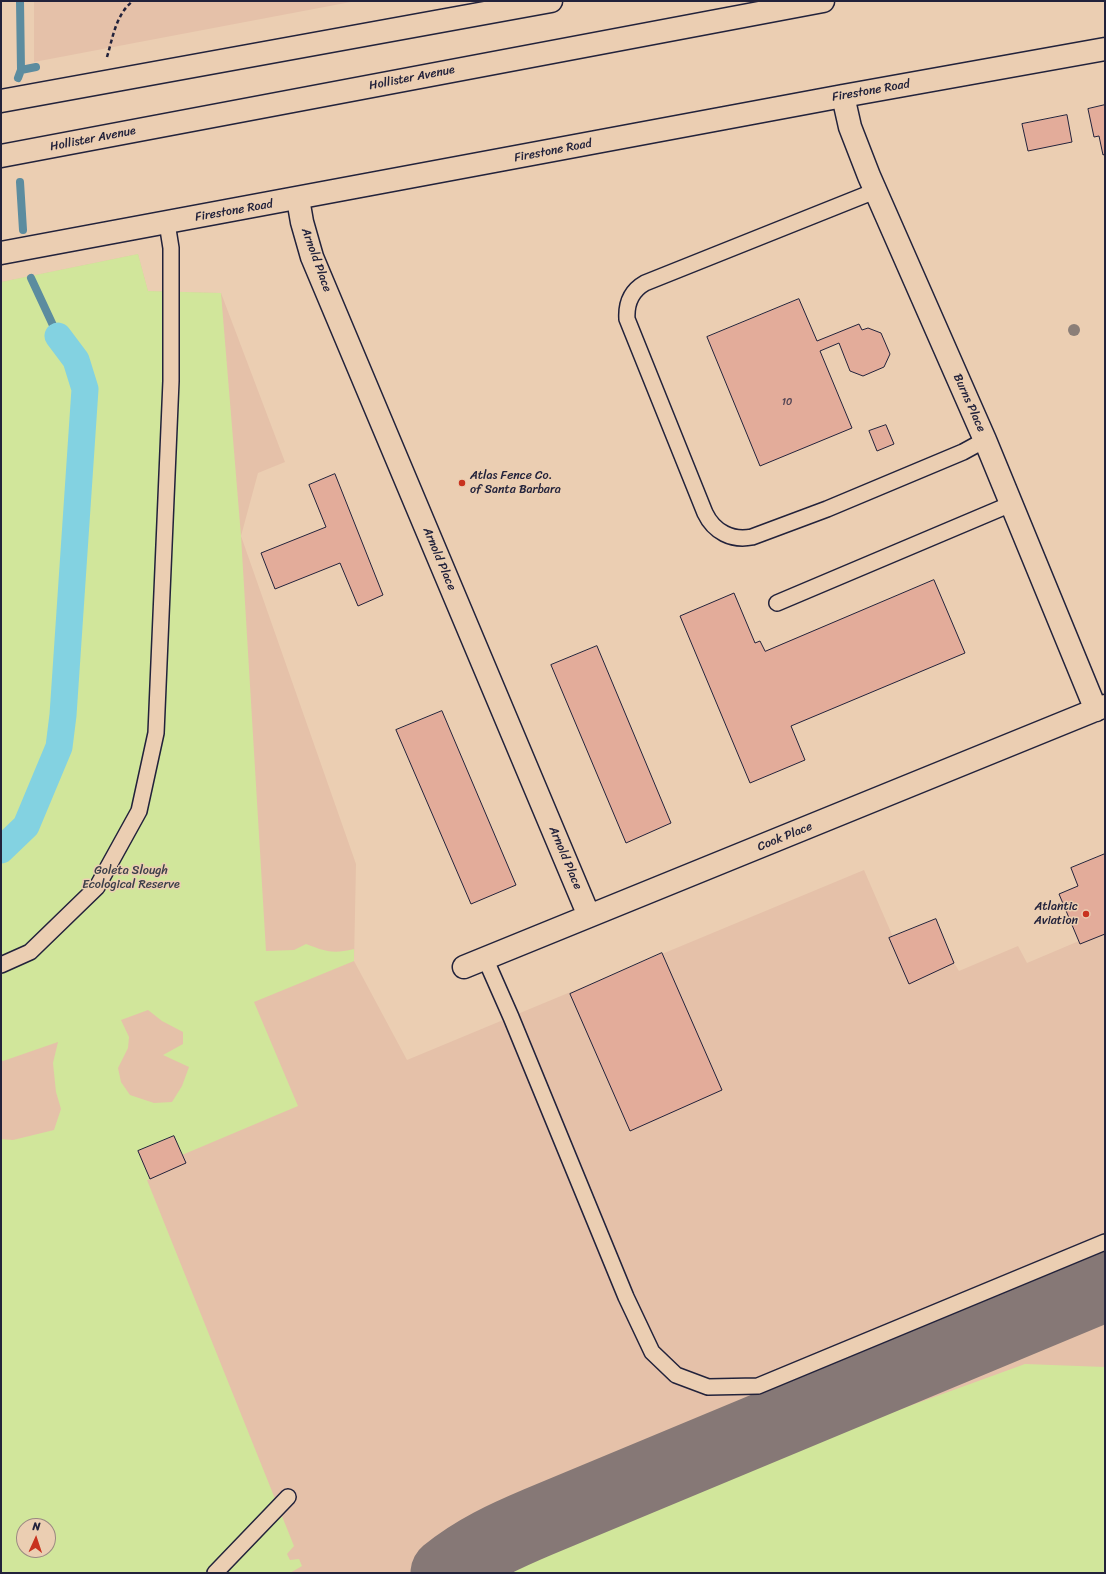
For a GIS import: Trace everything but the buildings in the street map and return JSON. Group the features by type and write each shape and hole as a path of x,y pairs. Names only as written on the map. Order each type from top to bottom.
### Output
{"street":[{"path":"1,101 551,1"},
{"name":"Hollister Avenue","path":"1,156 823,1"},
{"name":"Firestone Road","path":"2,253 298,199 843,96 1105,49"},
{"name":"Burns Place","path":"843,96 850,127 876,190 1100,708"},
{"name":"Arnold Place","path":"298,199 302,222 315,264 589,916"},
{"name":"Cook Place","path":"464,967 1100,708"}],"lane":[{"path":"876,190 652,280 640,286 632,293 627,306 627,319 705,514 712,524 723,534 743,539 752,537 834,506 963,452 985,440"},
{"path":"1,965 30,952 97,887 139,811 156,733 171,381 171,248 167,223"},
{"path":"777,603 1011,504"},
{"path":"485,958 511,1017 626,1297 652,1352 676,1375 708,1387 758,1386 1105,1242"},
{"path":"215,1573 288,1497"}],"path":[{"path":"106,59 123,9 133,1"}],"shaded area":[{"path":"34,1 356,1 34,62"},
{"path":"138,254 148,291 221,293 285,462 258,473 241,536 356,864 354,961 407,1060 864,870 893,937 936,919 954,963 959,971 1018,946 1027,963 1105,930 1105,1573 1,1573 1,282"}],"green space":[{"name":"Goleta Slough Ecological Reserve","path":"138,254 148,291 221,293 241,536 266,951 294,950 306,944 319,949 335,952 354,949 354,961 254,1002 298,1106 182,1155 174,1136 138,1152 150,1179 147,1180 294,1546 287,1554 290,1560 299,1559 302,1566 290,1573 1,1573 1,1139 13,1140 54,1130 61,1109 56,1092 53,1063 58,1042 1,1061 1,282","holes":["148,1010 162,1021 183,1032 183,1044 163,1055 189,1067 182,1086 172,1102 154,1103 130,1095 121,1082 118,1068 128,1048 129,1037 121,1020"]},
{"path":"1025,1364 1105,1367 1105,1573 510,1573 517,1565 662,1496"}],"waterway":[{"path":"18,78 21,70 20,1"},
{"path":"21,70 36,67"},
{"path":"20,182 23,230"},
{"path":"31,278 58,336"},
{"path":"1,850 26,826 59,747 63,715 85,389 76,360 58,336"}],"taxiway":[{"path":"446,1573 479,1550 526,1527 1105,1286"}],"place":[{"name":"Atlas Fence Co. of Santa Barbara","path":"462,483"},
{"name":"Atlantic Aviation","path":"1086,914"}]}
